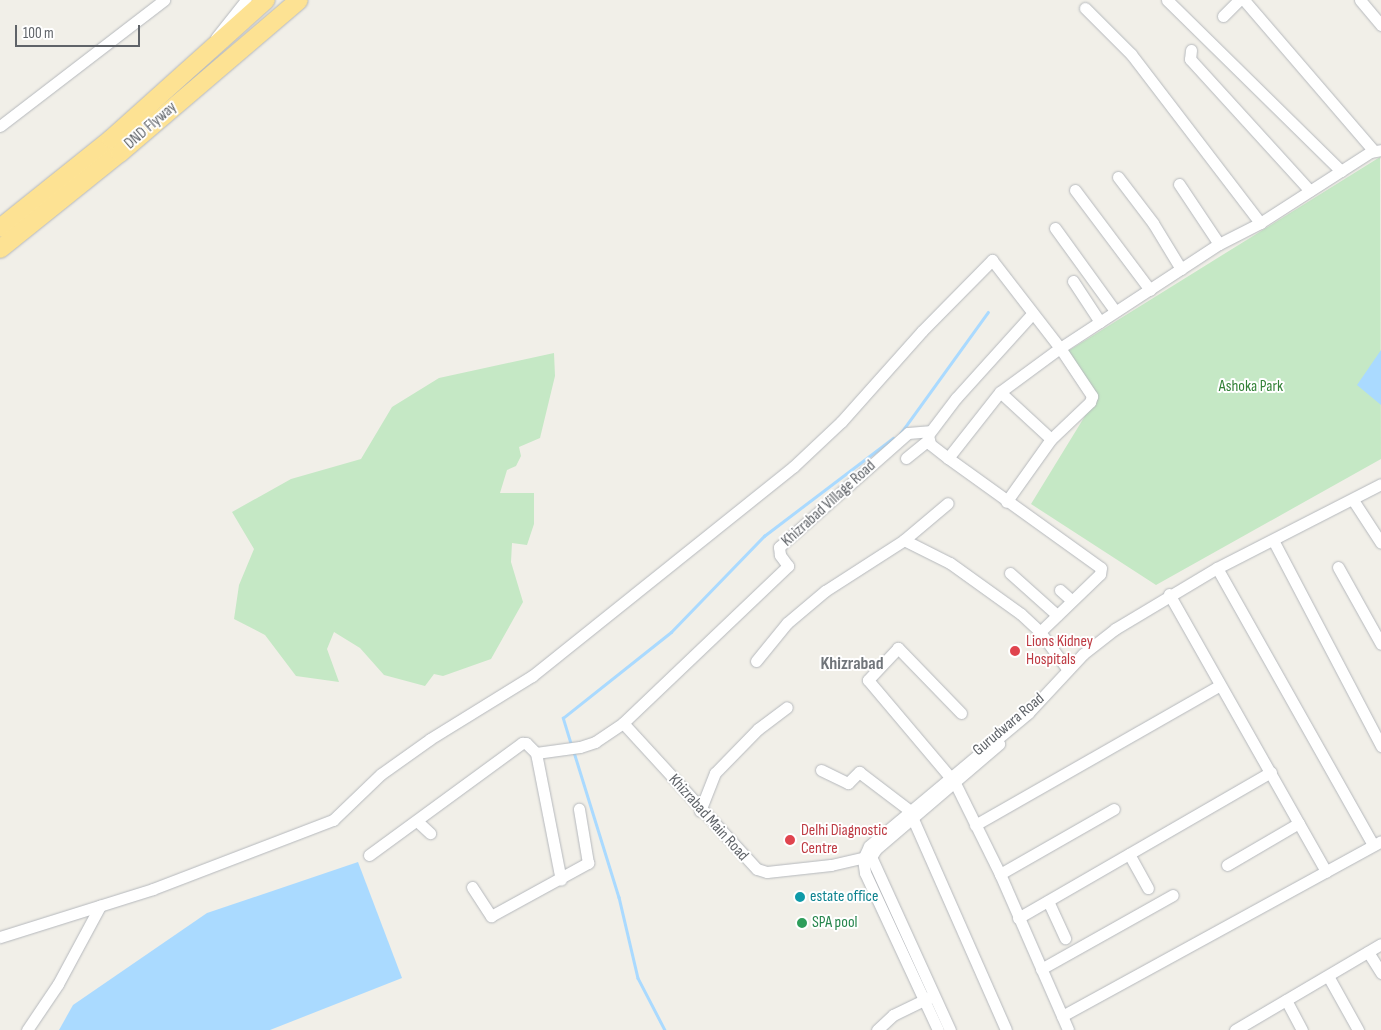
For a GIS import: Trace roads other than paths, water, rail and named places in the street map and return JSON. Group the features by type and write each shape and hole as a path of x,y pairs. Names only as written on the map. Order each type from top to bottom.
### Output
{"highway":[{"name":"DND Flyway","path":"0,228 111,139 266,0"},
{"name":"DND Flyway","path":"0,249 120,153 299,0"}],"street":[{"path":"0,126 164,0"},
{"path":"202,58 246,0"},
{"path":"1167,0 1341,171"},
{"path":"1223,16 1240,0"},
{"path":"948,458 1000,392 1060,348 1219,244 1260,223 1378,149 1244,0"},
{"path":"1360,0 1381,26"},
{"path":"1085,8 1131,54 1260,223"},
{"path":"1190,50 1190,59 1310,191"},
{"path":"1118,176 1152,223 1181,269"},
{"path":"1179,184 1219,244"},
{"path":"1075,190 1150,290"},
{"path":"1055,228 1115,311"},
{"path":"0,937 100,906 333,820 381,774 430,739 532,676 793,467 842,422 922,331 992,260 1060,348 1092,396 1051,440 1006,502"},
{"path":"1073,281 1100,322"},
{"path":"906,458 929,436 1032,314"},
{"path":"1000,392 1051,440"},
{"name":"Khizrabad Village Road","path":"623,723 788,566 780,554 779,547 908,433 929,436"},
{"path":"929,436 948,458 1006,502 1101,568 1100,574 1040,632"},
{"name":"Gurudwara Road","path":"953,779 1022,724 1028,713 1096,643 1169,594 1381,484"},
{"path":"1353,500 1381,543"},
{"path":"756,661 786,623 825,591 904,540 948,503"},
{"path":"904,540 950,562 988,588 1040,632 1068,670"},
{"path":"1273,540 1381,746"},
{"path":"1338,567 1381,644"},
{"path":"1062,1016 1377,843 1217,568"},
{"path":"1010,573 1057,615"},
{"path":"1060,590 1072,600"},
{"path":"1169,594 1219,686 1271,772 1326,872"},
{"path":"961,713 898,648 868,680 953,779 1000,874 1068,1030"},
{"path":"975,825 1219,686"},
{"path":"700,811 715,774 758,729 787,707"},
{"path":"536,753 595,742 623,723"},
{"name":"Khizrabad Main Road","path":"623,723 745,860 763,871 832,865 868,856"},
{"path":"370,855 522,743 526,743 536,753 561,880"},
{"path":"821,770 848,783 860,772 911,814 1006,1030"},
{"path":"1018,918 1271,772"},
{"path":"938,1030 929,997 868,856 877,837 911,814 953,779"},
{"path":"472,887 491,916 561,880 588,863 579,809"},
{"path":"1000,874 1114,809"},
{"path":"417,820 430,833"},
{"path":"1227,865 1299,823"},
{"path":"1130,854 1148,888"},
{"path":"1041,969 1173,896"},
{"path":"1048,901 1065,938"},
{"path":"27,1030 68,968 100,906"},
{"path":"1239,1029 1381,944"},
{"path":"1368,952 1381,973"},
{"path":"1328,976 1358,1030"},
{"path":"877,1030 893,1015 929,997"},
{"path":"929,997 950,1030"},
{"path":"1286,1000 1302,1030"}],"water":[{"path":"1381,350 1381,405 1357,385"},
{"path":"358,862 402,978 270,1030 59,1030 73,1005 207,913"}],"waterway":[{"path":"900,434 988,312"},
{"path":"571,745 563,718 671,632 764,536 893,438"},
{"path":"574,752 619,897 638,978 665,1030"}],"place":[{"name":"Lions Kidney Hospitals","path":"1015,651"},
{"name":"Delhi Diagnostic Centre","path":"790,840"},
{"name":"estate office","path":"800,897"},
{"name":"SPA pool","path":"802,923"}],"district":[{"name":"Khizrabad","path":"852,664"}],"park label":[{"name":"Ashoka Park","path":"1251,387"}]}
